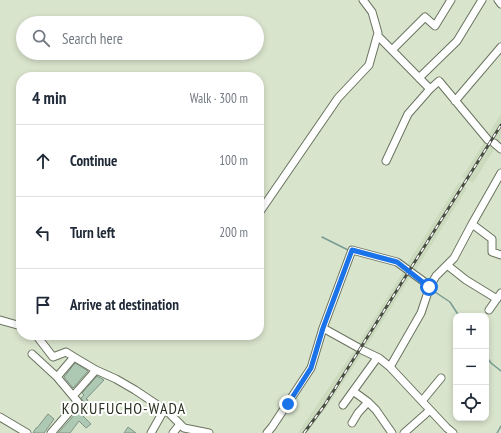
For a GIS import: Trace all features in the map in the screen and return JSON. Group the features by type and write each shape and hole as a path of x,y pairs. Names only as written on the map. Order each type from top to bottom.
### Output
{"street":[{"path":"264,206 338,98 369,65 378,34 376,22 372,12 363,0"},
{"path":"392,50 425,17 435,26 451,0"},
{"path":"419,78 457,41 482,0"},
{"path":"498,0 501,4"},
{"path":"378,36 430,89"},
{"path":"456,101 501,47"},
{"path":"386,161 408,114 439,81 491,141 501,149"},
{"path":"390,367 421,313 429,287 436,276 454,258 501,173"},
{"path":"472,224 492,239 492,252 501,255"},
{"path":"267,433 272,428 311,368 323,328 352,250 397,262 429,287"},
{"path":"447,265 466,280 499,296 489,310"},
{"path":"0,320 16,325"},
{"path":"323,328 377,358 390,367 453,433"},
{"path":"40,340 53,357 66,352 96,370 116,379 164,410 184,428 209,433"},
{"path":"32,354 57,377 78,402 51,433"},
{"path":"57,377 74,357"},
{"path":"343,404 377,358"},
{"path":"73,396 96,370"},
{"path":"422,401 441,378"},
{"path":"353,391 376,410 392,433"},
{"path":"352,423 358,413 368,402"},
{"path":"152,433 164,410"},
{"path":"404,433 430,410"},
{"path":"0,417 27,433"},
{"path":"173,433 180,424"}],"shaded area":[{"path":"501,114 501,138 499,142 496,141 495,148 473,183 462,177 485,141 490,137 488,135"},
{"path":"459,182 467,188 414,273 406,266"},
{"path":"404,270 411,276 365,349 328,405 307,433 298,433 355,349"}],"building":[{"path":"75,363 88,371 73,388 64,377"},
{"path":"97,376 104,380 86,399 88,400 85,404 81,398 84,395 82,393"},
{"path":"78,411 91,424 86,428 79,421 70,433 58,433"},
{"path":"48,414 54,419 44,433 33,433 36,428"},
{"path":"128,427 136,433 124,433"}],"waterway":[{"path":"322,237 350,251"},
{"path":"432,290 450,302 457,313"},
{"path":"489,360 501,371"},
{"path":"497,433 501,426"}],"railway":[{"path":"304,433 324,406 501,125"}],"district":[{"name":"KOKUFUCHO-WADA","path":"124,408"}],"route":[{"path":"288,404 311,368 323,328 352,250 397,262 430,286 429,287"}]}
